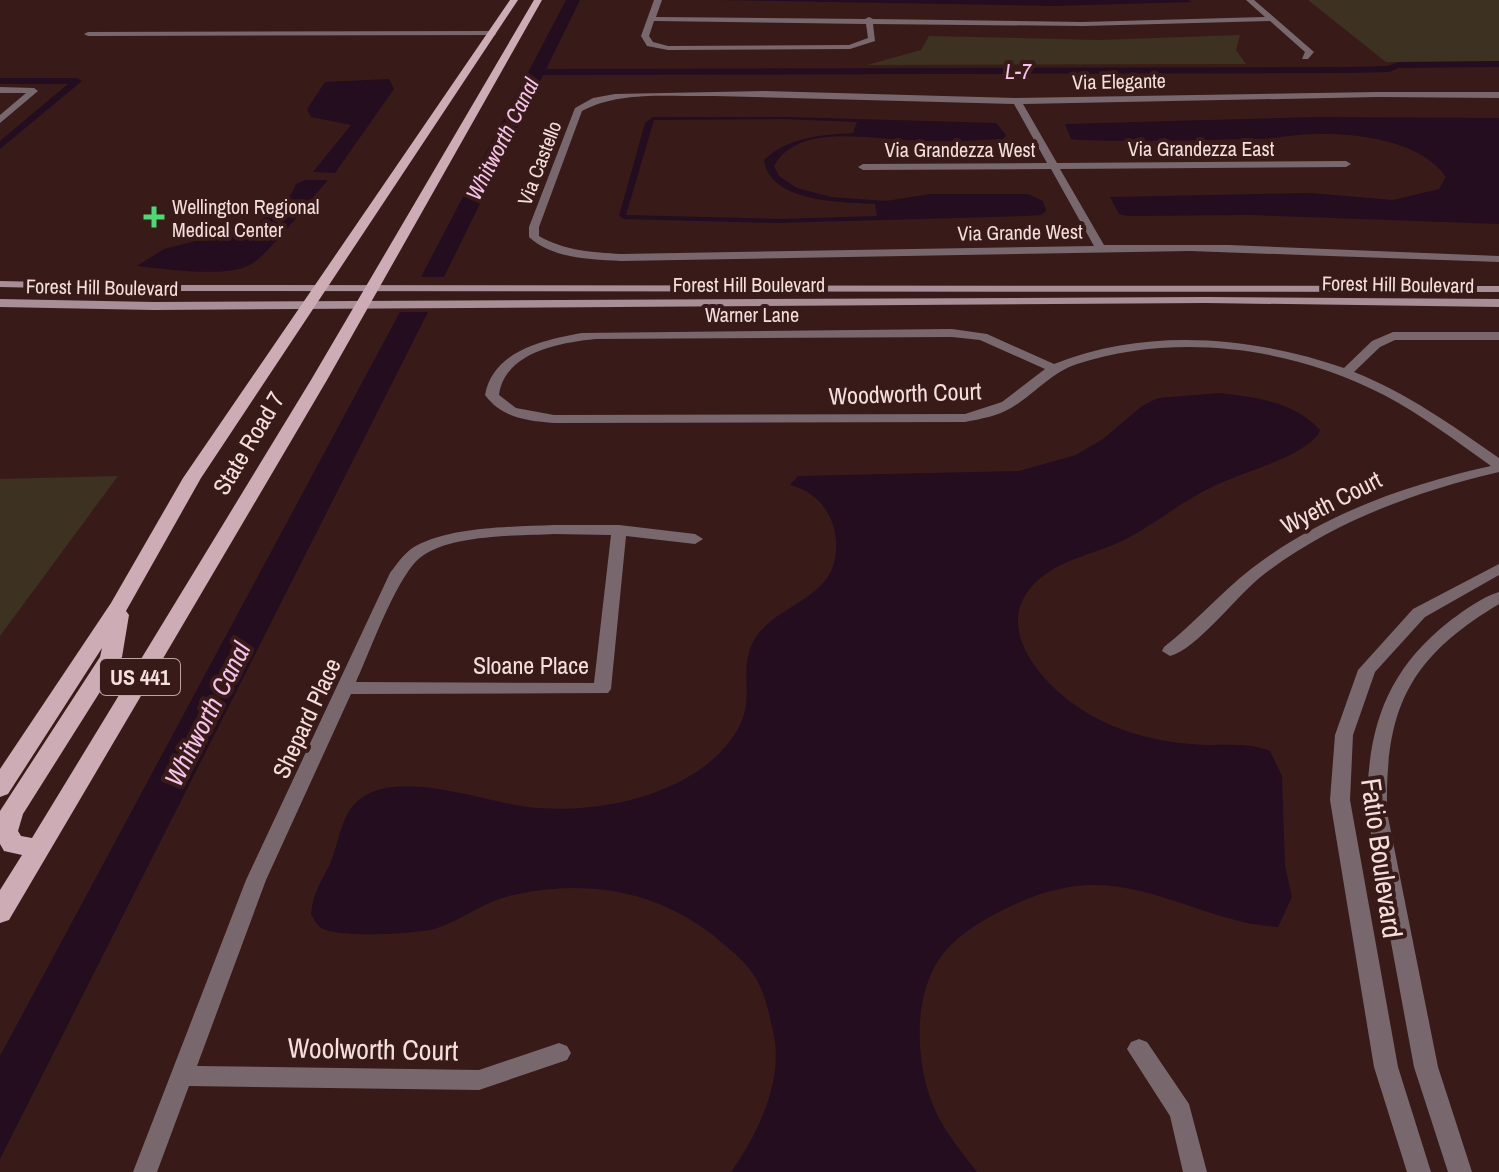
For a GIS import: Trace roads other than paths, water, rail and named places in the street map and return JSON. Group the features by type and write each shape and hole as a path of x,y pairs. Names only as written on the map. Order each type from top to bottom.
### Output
{"main road":[{"name":"State Road 7","path":"0,788 121,603 192,478 514,0"},
{"path":"514,0 510,19 524,25"},
{"name":"State Road 7","path":"0,913 368,296 538,0"},
{"path":"495,31 511,36 509,50"},
{"name":"Forest Hill Boulevard","path":"0,284 321,287 368,296 1499,303"},
{"name":"Forest Hill Boulevard","path":"0,303 309,306 368,296 1499,289"},
{"path":"38,849 13,844 5,832 11,813 111,657 121,603"}],"street":[{"path":"658,0 645,36 655,46 744,49 858,46 872,39 869,19"},
{"path":"1250,0 1310,52 1305,57"},
{"path":"651,19 869,19 1083,24 1273,19"},
{"path":"90,32 495,31"},
{"path":"0,90 34,91 0,120"},
{"name":"Via Elegante","path":"596,100 636,95 832,95 1017,101 1321,93 1499,95"},
{"name":"Via Castello","path":"543,245 534,237 534,227 578,110 596,100"},
{"path":"1017,101 1101,249"},
{"name":"Via Grandezza East","path":"1057,167 1346,164"},
{"name":"Via Grandezza West","path":"863,167 1057,167"},
{"name":"Via Grande West","path":"543,245 579,253 652,256 866,256 1101,249 1270,250 1499,259"},
{"name":"Warner Lane","path":"506,410 492,395 491,385 497,373 540,347 563,339 595,335 952,333 983,337 1054,369"},
{"path":"1346,373 1376,344 1393,336 1499,336"},
{"name":"Woodworth Court","path":"506,410 554,419 965,418 1009,406 1054,369 1129,348 1211,345 1305,360 1346,373 1421,411 1499,466"},
{"name":"Wyeth Court","path":"1170,651 1193,635 1253,575 1297,542 1402,493 1499,466"},
{"name":"Shepard Place","path":"145,1172 256,880 398,573 418,551 451,539 483,533 619,530 695,539"},
{"name":"Sloane Place","path":"347,688 602,689 619,530"},
{"name":"Fatio Boulevard","path":"1419,1172 1386,1067 1340,800 1344,735 1367,670 1419,613 1499,569"},
{"name":"Fatio Boulevard","path":"1460,1172 1426,1067 1377,812 1375,771 1381,731 1397,685 1442,633 1499,597"},
{"path":"1139,1049 1181,1112 1195,1172"},
{"name":"Woolworth Court","path":"181,1076 479,1080 559,1053"}],"water":[{"name":"Whitworth Canal","path":"566,0 580,0 444,277 421,277"},
{"path":"719,0 1189,0 1191,2 1054,6"},
{"path":"389,79 394,89 335,173 313,172 351,125 311,117 307,109 325,82"},
{"path":"653,117 787,117 996,123 1006,135 1003,139 929,141 833,136 815,139 798,144 784,153 774,166 779,176 797,188 831,197 886,201 930,194 1028,194 1043,201 1046,211 1041,215 1025,216 777,223 624,219 619,216 645,123","holes":["654,120 857,122 853,133 817,136 794,142 764,160 769,174 779,185 793,192 827,201 875,204 877,216 779,219 626,215"]},
{"path":"1318,117 1499,118 1499,224 1249,215 1119,214 1110,197 1310,193 1393,200 1439,189 1446,177 1418,153 1399,145 1358,136 1317,134 1262,139 1079,140 1071,139 1065,124"},
{"path":"306,180 328,180 281,236 253,263 243,268 214,272 137,266 164,249 255,226 292,193 296,184"},
{"name":"Whitworth Canal","path":"400,312 428,312 0,1159 0,1056"},
{"path":"1220,393 1260,399 1286,407 1320,430 1296,452 1210,488 1122,541 1055,568 1035,583 1022,602 1018,621 1021,640 1044,677 1077,707 1094,717 1117,728 1154,739 1251,746 1270,751 1282,776 1285,866 1292,897 1278,927 1232,919 1119,887 1069,887 1008,907 958,938 940,958 925,991 920,1047 926,1083 935,1110 951,1138 977,1172 731,1172 766,1108 775,1072 774,1036 761,989 745,963 714,936 668,908 619,892 567,888 502,898 430,930 343,933 321,928 314,920 311,914 314,900 345,820 360,799 378,790 399,786 422,787 537,808 589,807 642,797 692,775 713,760 730,741 744,714 746,668 752,644 771,621 821,585 835,559 835,535 828,513 812,495 790,485 798,476 1019,471 1076,455 1103,439 1142,406 1158,398"}],"waterway":[{"name":"L-7","path":"536,72 1346,70 1389,69 1398,65 1499,64"},
{"path":"0,81 77,81 0,146"}],"place":[{"name":"Wellington Regional Medical Center","path":"154,217"}]}
